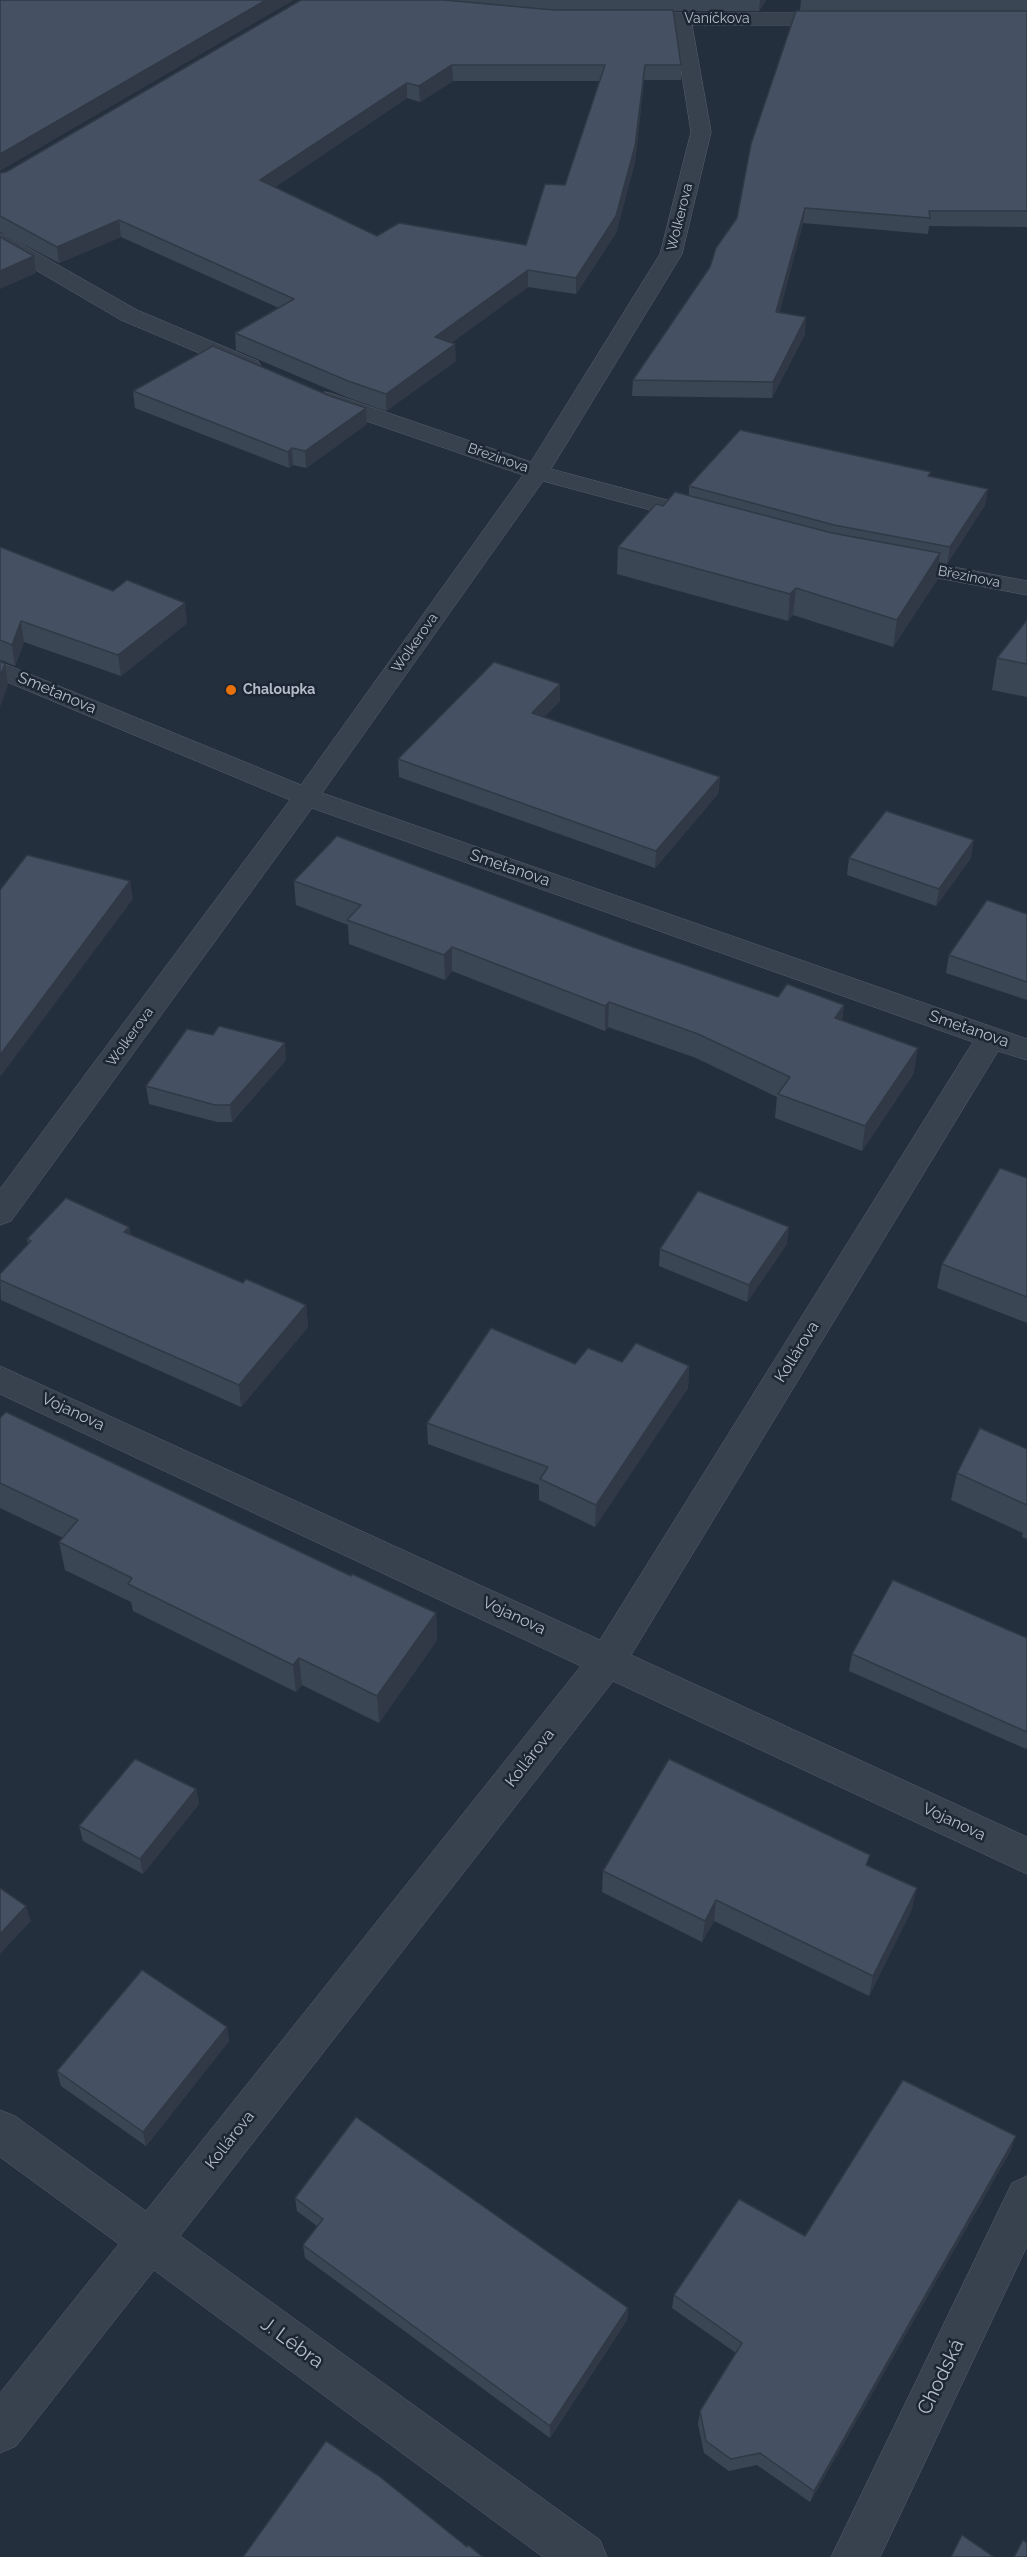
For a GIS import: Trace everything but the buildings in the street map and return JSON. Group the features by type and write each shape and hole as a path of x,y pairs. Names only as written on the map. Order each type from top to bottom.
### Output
{"street":[{"name":"Vaníčkova","path":"647,19 861,19"},
{"name":"Wolkerova","path":"0,1214 306,797 537,471 671,254 701,132 682,20"},
{"path":"0,240 129,315 266,373"},
{"name":"Březinova","path":"308,391 339,405 537,471 717,521"},
{"name":"Březinova","path":"876,560 1027,588"},
{"name":"Smetanova","path":"0,670 306,797 1027,1050"},
{"name":"Kollárova","path":"0,2430 608,1660 991,1037"},
{"name":"Vojanova","path":"0,1379 1027,1856"},
{"name":"J. Lébra","path":"0,2131 583,2557"},
{"name":"Chodská","path":"855,2557 1027,2198"}],"place":[{"name":"Chaloupka","path":"231,690"}]}
